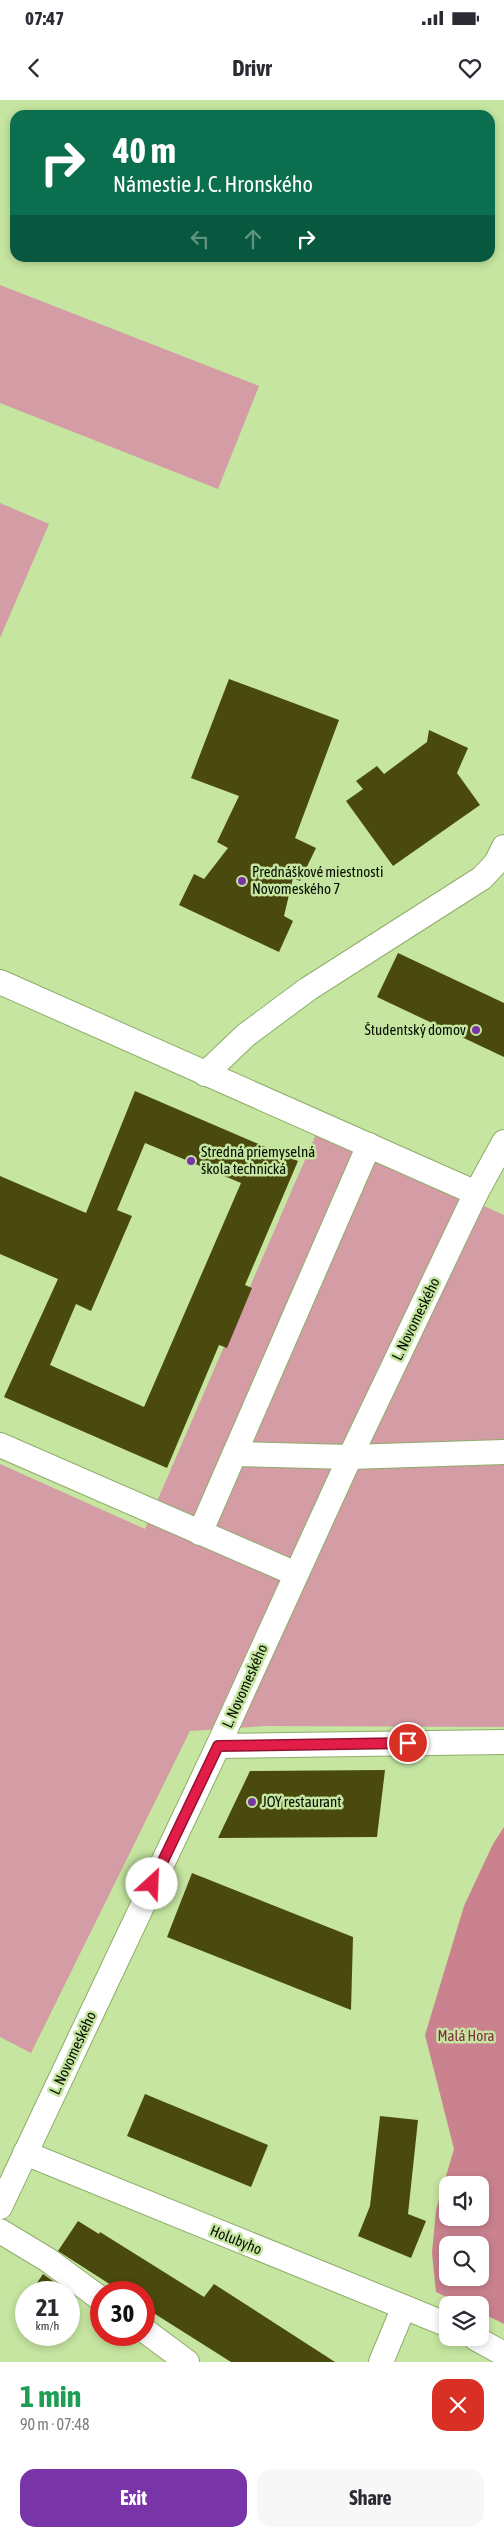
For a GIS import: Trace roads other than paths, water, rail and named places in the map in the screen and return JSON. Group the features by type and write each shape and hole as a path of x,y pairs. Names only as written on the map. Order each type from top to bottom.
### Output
{"street":[{"path":"205,1074 246,1035 308,990 482,878 496,863 504,847"},
{"path":"0,982 476,1193"},
{"name":"L. Novomeského","path":"0,2207 218,1746 350,1457 476,1193 504,1142"},
{"path":"200,1533 368,1145"},
{"path":"0,1445 296,1574"},
{"path":"235,1454 350,1457 504,1452"},
{"path":"218,1746 504,1742"},
{"name":"Holubyho","path":"25,2153 439,2323"},
{"path":"0,2231 48,2260 90,2291"},
{"path":"381,2362 404,2309"},
{"path":"155,2338 187,2362"},
{"path":"489,2346 504,2354"}],"place":[{"name":"Prednáškové miestnosti Novomeského 7","path":"242,881"},
{"name":"Študentský domov","path":"476,1030"},
{"name":"Stredná priemyselná škola technická","path":"191,1161"},
{"name":"JOY restaurant","path":"252,1802"}],"park label":[{"name":"Malá Hora","path":"466,2036"}]}
